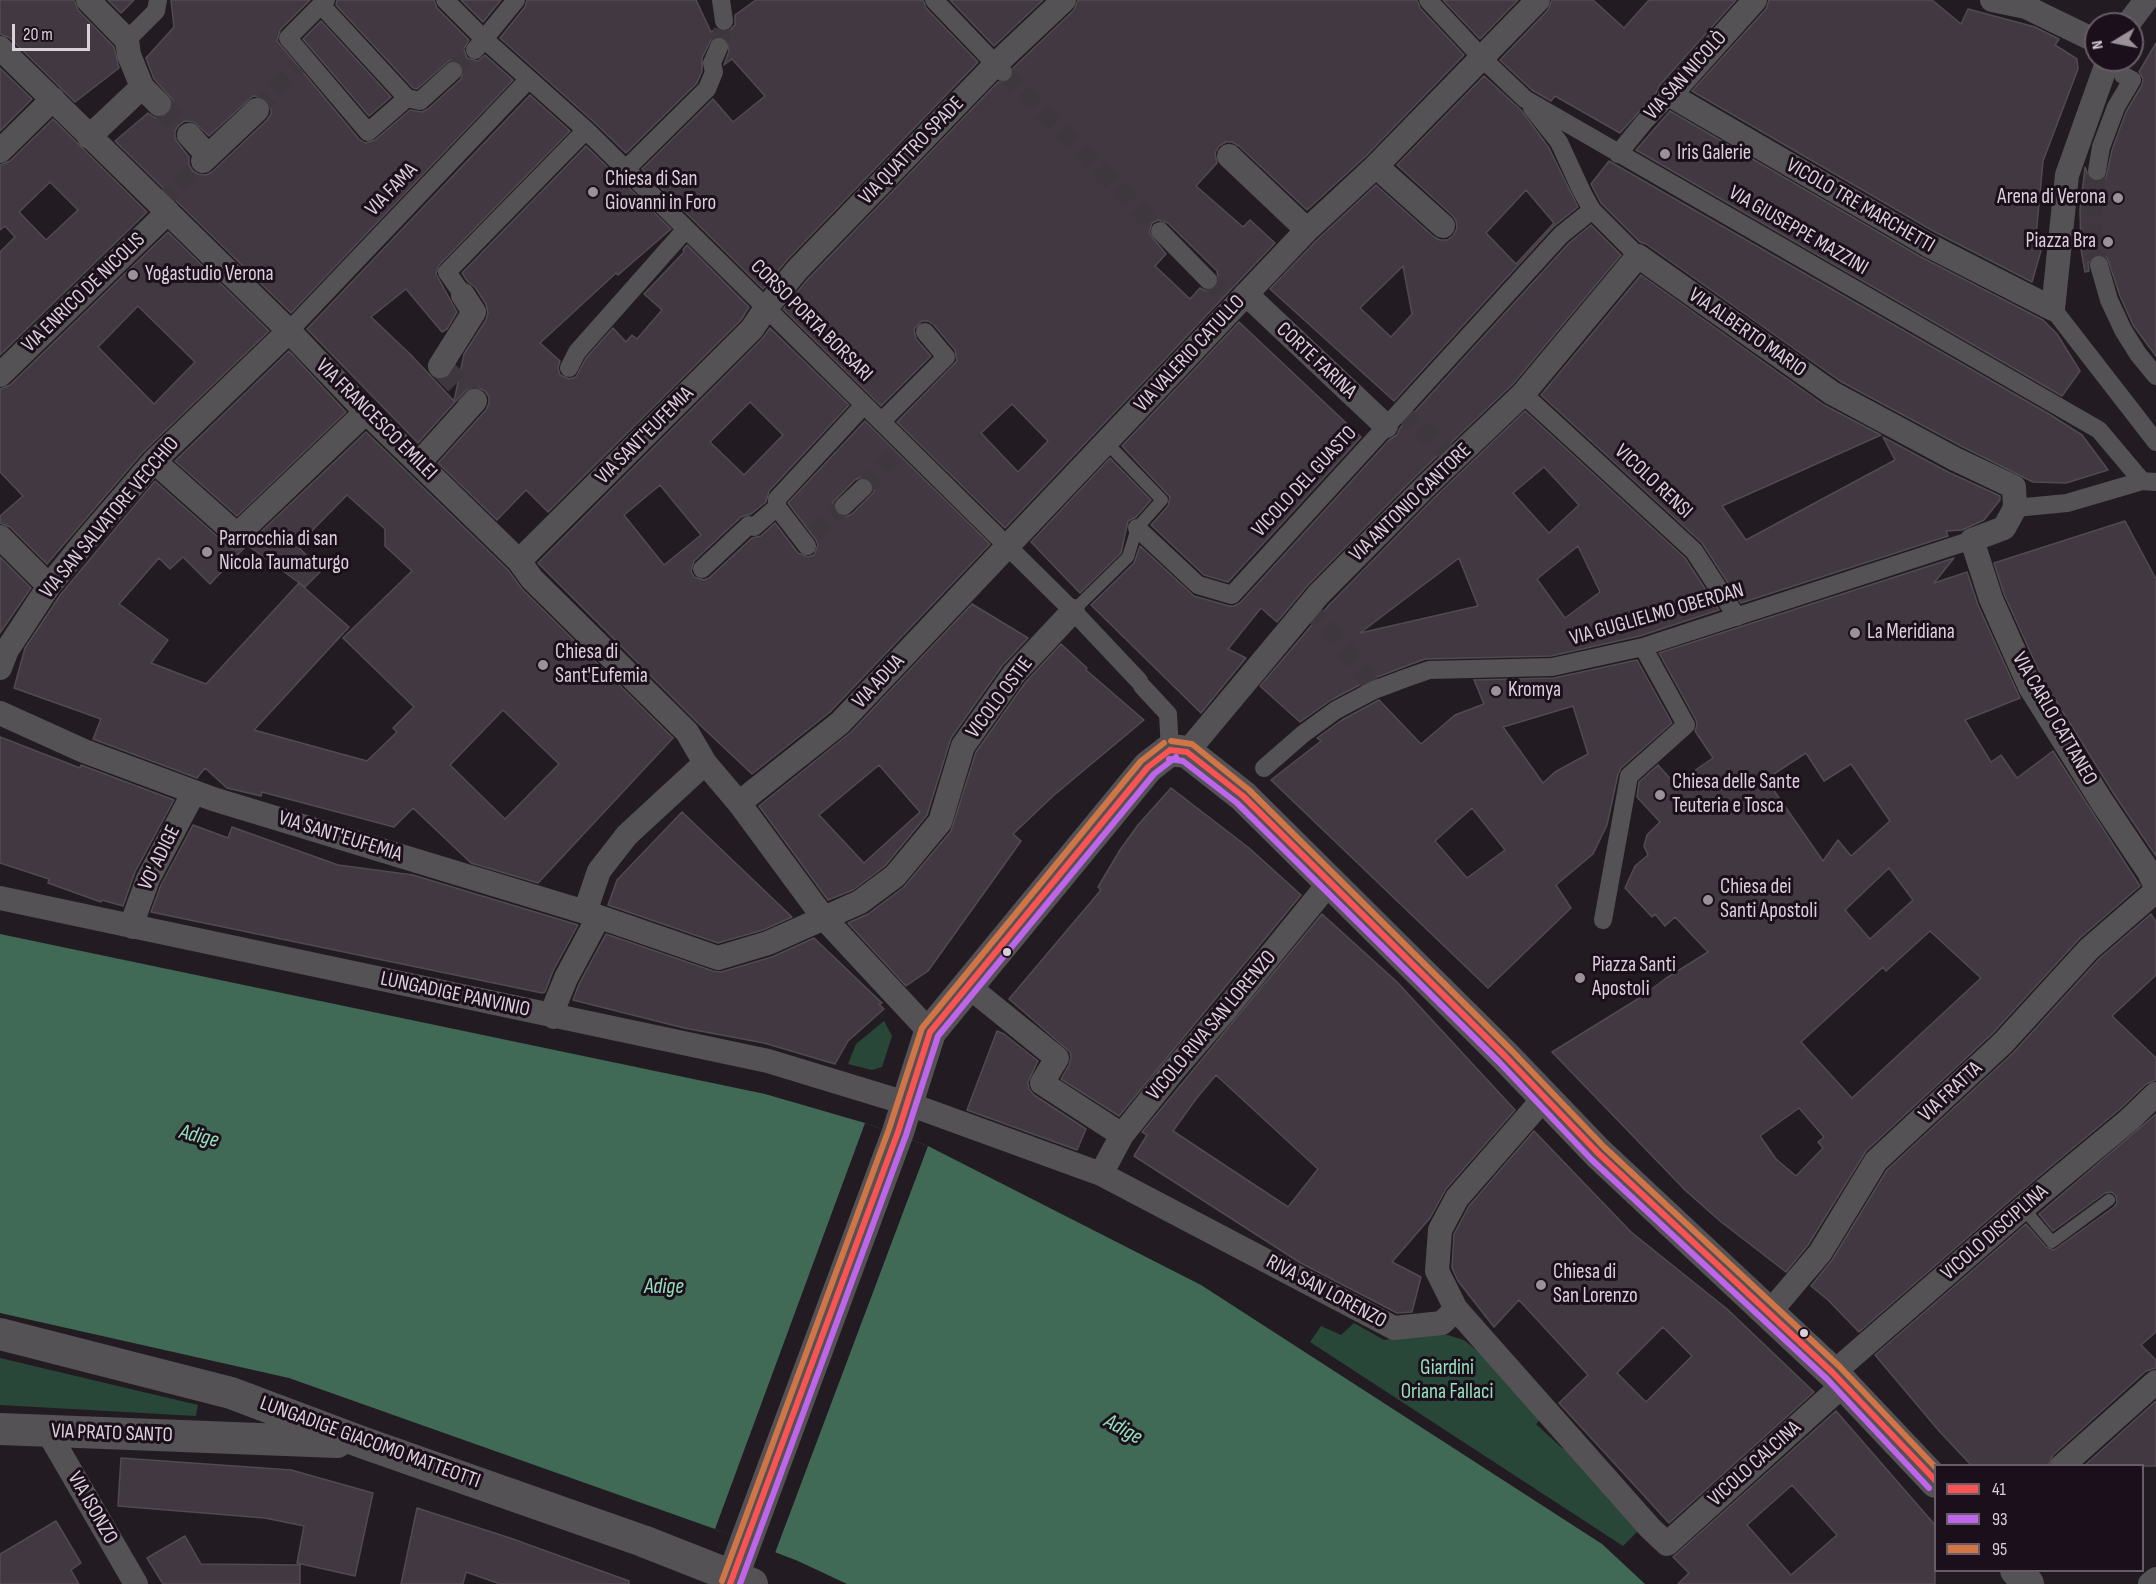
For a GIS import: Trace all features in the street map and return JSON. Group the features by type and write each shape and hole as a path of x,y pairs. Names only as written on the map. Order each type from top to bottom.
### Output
{"street":[{"path":"88,0 127,40 129,55 142,87 159,104"},
{"path":"127,40 156,11 158,0"},
{"name":"CORSO PORTA BORSARI","path":"445,0 479,45 528,80 586,130 1072,611 1168,714 1179,751"},
{"path":"479,45 516,0"},
{"path":"721,0 724,21"},
{"path":"934,0 1000,68"},
{"name":"VIA QUATTRO SPADE","path":"766,308 797,270 1000,68 1064,0"},
{"name":"VIA GIUSEPPE MAZZINI","path":"1428,0 1483,59 1525,99 2099,430 2149,482"},
{"name":"VIA VALERIO CATULLO","path":"1007,546 1106,442 1235,298 1376,166 1539,0"},
{"name":"VIA SAN NICOLÒ","path":"1618,154 1644,122 1755,0"},
{"path":"1992,0 2026,7 2084,35"},
{"path":"407,98 368,132 300,62 288,39 323,3 407,98 420,101 453,71"},
{"path":"626,169 707,89 714,72 712,63 719,46"},
{"name":"VIA FRANCESCO EMILEI","path":"0,48 289,331 366,412 519,561 532,579 687,732 705,763 739,803 823,917 930,1032"},
{"path":"2113,72 2067,175 2053,309 2156,442"},
{"path":"2097,171 2101,147 2116,107 2132,80 2121,72"},
{"name":"VIA FAMA","path":"289,331 528,80"},
{"path":"89,137 142,87"},
{"name":"VICOLO TRE MARCHETTI","path":"1670,95 1928,245 2053,309"},
{"path":"0,151 53,99"},
{"name":"VIA ALBERTO MARIO","path":"1525,99 1559,142 1592,210 1638,256 1832,393 1955,459 2014,487 2015,508"},
{"path":"189,135 206,159 257,110"},
{"path":"440,366 474,312 447,272 586,130"},
{"path":"1229,156 1307,230"},
{"path":"1376,166 1443,226"},
{"name":"VICOLO DEL GUASTO","path":"1137,528 1198,585 1232,595 1561,236 1592,210"},
{"name":"VIA ENRICO DE NICOLIS","path":"0,375 168,212"},
{"path":"569,368 577,352 687,229"},
{"path":"1160,231 1208,280"},
{"name":"VIA ANTONIO CANTORE","path":"1179,751 1318,595 1424,488 1523,394 1638,256"},
{"path":"2099,265 2109,300 2123,330 2138,354 2156,376"},
{"name":"CORTE FARINA","path":"1235,298 1386,426"},
{"name":"VIA SANT'EUFEMIA","path":"519,561 752,329 766,308"},
{"name":"VIA SAN SALVATORE VECCHIO","path":"0,668 7,650 49,586 154,461 289,331"},
{"path":"881,422 946,357 925,332"},
{"name":"VICOLO RENSI","path":"1523,394 1694,551 1737,617"},
{"path":"419,464 475,401"},
{"path":"808,541 777,507 777,499 864,405"},
{"path":"154,461 237,536 366,412"},
{"path":"1972,540 2004,528 2015,508 2067,503 2149,482"},
{"path":"844,506 862,488"},
{"path":"702,569 749,525 754,527 777,507"},
{"path":"0,537 49,586"},
{"name":"VIA GUGLIELMO OBERDAN","path":"1264,768 1303,734 1336,710 1374,690 1430,670 1552,667 1643,647 1972,540"},
{"name":"VIA CARLO CATTANEO","path":"1972,540 1991,599 2030,687 2154,880"},
{"name":"VIA ADUA","path":"739,803 840,723 1007,546"},
{"name":"VICOLO OSTIE","path":"591,915 718,957 768,943 860,902 895,876 940,822 963,746 1014,674 1072,611"},
{"path":"1603,920 1629,776 1686,725 1643,647"},
{"name":"VIA SANT'EUFEMIA","path":"0,713 84,751 194,792 591,915"},
{"path":"738,1581 745,1542 902,1118 930,1032 1148,767 1179,751 1244,796 1598,1153 1839,1378 1934,1481"},
{"path":"554,1017 555,1005 591,915 598,871 627,835 705,763"},
{"name":"VO' ADIGE","path":"133,927 148,879 194,792"},
{"name":"VIA FRATTA","path":"1769,1313 1820,1253 1876,1161 2003,1044 2154,880"},
{"name":"VICOLO RIVA SAN LORENZO","path":"1101,1174 1122,1136 1330,882"},
{"name":"LUNGADIGE PANVINIO","path":"0,898 768,1061 902,1118"},
{"path":"968,986 1057,1058 1042,1083 1122,1136"},
{"name":"VICOLO DISCIPLINA","path":"1839,1378 2023,1208 2129,1120 2156,1094"},
{"path":"1456,1309 1437,1271 1440,1230 1457,1198 1545,1097"},
{"name":"RIVA SAN LORENZO","path":"902,1118 1101,1174 1394,1328 1442,1323 1456,1309"},
{"name":"VICOLO CALCINA","path":"1456,1309 1650,1528 1667,1544 1839,1378"},
{"name":"LUNGADIGE GIACOMO MATTEOTTI","path":"0,1334 231,1393 364,1443 516,1495 738,1581"},
{"path":"2064,1464 2156,1382"},
{"path":"224,1438 232,1422 235,1409 231,1393"},
{"name":"VIA PRATO SANTO","path":"0,1429 364,1443"},
{"name":"VIA ISONZO","path":"48,1432 136,1584"},
{"path":"2018,1572 2028,1584"},
{"path":"2150,1584 2156,1578"}],"lane":[{"path":"1072,611 1128,557 1137,528 1162,500 1106,442"},
{"path":"2023,1208 2052,1242 2109,1200"}],"green space":[{"path":"884,1021 892,1036 882,1067 872,1070 848,1064 856,1044"},
{"name":"Giardini Oriana Fallaci","path":"1354,1323 1384,1340 1422,1334 1444,1334 1464,1340 1492,1363 1542,1418 1536,1424 1562,1448 1571,1452 1639,1530 1623,1546 1310,1342 1321,1326 1341,1335"},
{"path":"0,1358 198,1405 196,1416 0,1405"}],"water":[{"name":"Adige","path":"0,934 765,1094 865,1123 928,1146 1201,1285 1602,1544 1645,1584 847,1584 798,1561 715,1529 289,1378 0,1313"}],"pier":[{"path":"865,1123 928,1146 775,1553 715,1529"}],"building":[{"path":"0,0 74,0 78,10 114,47 119,68 75,102 10,38 0,34"},
{"path":"108,0 134,0 121,13"},
{"path":"171,0 310,0 280,30 277,41 359,139 365,143 375,140 410,110 422,112 428,109 461,79 464,69 457,61 450,60 417,89 413,88 336,5 337,0 434,0 437,8 469,40 464,49 467,58 478,61 485,55 513,80 291,313 115,141 148,113 155,118 162,118 173,108 173,100 154,79 146,58 174,27","holes":["253,96 262,97 271,106 271,114 267,120 212,172 206,175 193,171 189,165 189,157 175,139 175,131 179,125 185,121 194,122 209,136"]},
{"path":"461,0 501,0 483,22"},
{"path":"527,0 696,0 711,32 716,29 725,32 735,25 735,15 756,0 923,0 926,8 978,62 787,260 763,289 642,169 713,99 733,122 765,96 732,59 724,65 729,51 728,40 718,36 712,38 702,58 702,71 697,83 626,153 500,38 525,7"},
{"path":"950,0 1043,0 994,46"},
{"path":"1078,0 1417,0 1420,8 1464,55 1366,156 1307,210 1239,146 1226,142 1219,146 1215,153 1217,163 1196,186 1243,227 1250,220 1275,243 1005,528 897,422 957,361 955,350 934,325 928,321 922,321 914,329 916,339 931,356 881,406 783,309 808,279 998,82 1005,83 1011,80 1014,75 1013,68 1074,10","holes":["1158,220 1168,223 1217,271 1219,282 1215,288 1206,291 1200,288 1190,299 1155,266 1166,254 1149,233 1152,223","1012,404 1048,441 1018,472 981,433"]},
{"path":"1443,0 1518,0 1480,39"},
{"path":"1552,0 1593,0 1624,28 1649,0 1736,0 1620,133 1555,96 1551,101 1532,90 1500,60 1548,10"},
{"path":"1769,0 1932,0 1961,24 1968,9 2035,27 2059,39 2055,45 2077,59 2078,69 2043,161 2035,247 2042,247 2032,282 1935,232 1692,91 1766,9"},
{"path":"321,21 391,97 369,116 303,39"},
{"name":"Arena di Verona","path":"2156,43 2156,356 2133,325 2107,257 2101,254 2091,257 2088,263 2089,271 2085,272 2081,249 2080,210 2085,167 2090,180 2100,182 2106,178 2112,150 2126,112 2142,85 2143,79 2139,72 2144,72 2144,63"},
{"path":"0,68 32,99 0,131"},
{"path":"1484,76 1521,110 1549,148 1578,207 1553,227 1394,401 1270,289 1317,240 1376,185 1434,237 1447,240 1453,236 1457,228 1453,216 1397,165","holes":["1526,190 1554,223 1516,264 1486,233","1403,266 1412,314 1391,337 1360,308"]},
{"path":"530,95 570,131 439,265 436,274 457,312 447,329 442,332 406,289 371,317 454,401 464,354 486,320 488,313 486,304 475,287 462,273 586,146 671,229 618,275 616,273 540,343 560,361 558,368 560,375 569,379 576,377 586,358 613,328 626,342 632,335 637,339 662,310 644,294 684,252 687,245 749,307 741,320 548,512 526,490 497,520 438,463 486,410 489,397 485,391 471,387 465,391 418,443 307,329"},
{"path":"1670,111 1921,257 2043,320 2057,334 2080,371 2062,396 1636,150"},
{"path":"53,119 147,212 0,355 0,252 15,237 5,226 0,230 0,165 10,161","holes":["50,182 78,210 46,240 19,212"]},
{"path":"1609,161 2049,414 2082,435 2108,470 2066,483 2033,482 1840,381 1640,242 1601,203 1591,184"},
{"path":"1591,225 1621,255 1513,384 1414,478 1308,585 1277,622 1261,608 1228,649 1246,658 1201,713 1091,605 1134,563 1140,546 1194,596 1229,606 1240,603 1389,440 1397,435 1400,428 1569,243"},
{"path":"168,232 269,331 143,452 47,564 10,527 0,523 0,516 23,496 0,472 0,389 10,385","holes":["138,306 195,362 154,404 98,347"]},
{"path":"1641,275 1824,405 1881,435 1722,506 1746,540 1895,460 1883,437 1948,472 2000,496 2000,500 1984,520 1962,530 1946,531 1948,536 1741,603 1702,543 1541,395"},
{"path":"1239,322 1361,437 1228,582 1204,575 1151,525 1168,506 1170,497 1122,446"},
{"path":"770,328 849,405 769,491 766,502 751,514 741,517 694,561 691,571 694,577 704,580 709,578 752,538 761,536 775,523 798,553 808,557 814,555 818,545 816,540 788,503 865,421 990,544 830,712 752,774 538,563 762,339","holes":["750,402 783,435 744,475 710,442","861,477 872,481 874,492 852,514 840,517 833,509 833,502","660,485 701,535 664,565 624,515"]},
{"path":"289,351 346,412 237,516 175,461"},
{"path":"1525,411 1685,558 1719,610 1640,636 1551,656 1425,659 1369,680 1331,700 1300,722 1260,686 1329,605 1434,498","holes":["1544,467 1579,505 1549,533 1513,493","1578,546 1600,592 1565,618 1537,579","1459,558 1478,606 1360,633"]},
{"path":"366,432 508,570 522,589 673,738 538,883 471,863 413,808 394,827 262,792 261,796 227,788 205,768 197,778 93,739 101,719 14,688 25,648 61,594 155,481 228,546 240,549 247,545","holes":["347,495 385,529 385,546 412,571 343,638 414,707 393,728 397,732 367,761 254,730 349,627 299,583 206,684 151,663 168,640 119,604 159,558 170,569 183,557 210,584 247,545 305,587 322,570 297,546","503,710 559,764 505,819 450,765"]},
{"path":"1110,458 1151,500 1136,517 1128,521 1121,553 1080,593 1031,542"},
{"path":"2125,521 2156,579 2156,856 2114,794 2043,680 2004,594 1994,563"},
{"path":"0,557 31,588 0,633"},
{"path":"1954,558 1934,583 1967,572 1978,605 2020,698 1965,720 1991,762 2001,755 2017,778 2053,751 2140,886 2080,938 1993,1033 1866,1151 1808,1245 1786,1272 1720,1221 1686,1191 1552,1052 1708,952 1675,917 1665,926 1655,914 1652,917 1625,888 1635,866 1648,855 1644,846 1647,835 1660,822 1637,797 1639,782 1658,765 1675,784 1713,758 1695,731 1696,720 1659,653","holes":["1806,753 1824,781 1851,764 1890,821 1851,856 1838,840 1823,861 1766,779","1889,868 1913,900 1870,939 1845,910","1930,931 1981,978 1852,1098 1801,1042 1883,967 1886,971","1799,1108 1824,1137 1818,1142 1823,1148 1796,1176 1776,1159 1760,1136"]},
{"path":"972,604 1028,638 1002,666 951,738 927,815 885,866 853,890 828,900 759,806 850,733","holes":["879,765 920,812 864,863 819,815"]},
{"path":"1061,644 1087,668 1086,670 1144,720 1053,796 1013,834 1021,841 928,971 906,986 848,923 868,914 904,887 951,831 976,752 1025,683"},
{"path":"1637,660 1672,723 1621,768 1607,825 1593,854 1556,885 1571,908 1488,988 1271,780 1321,741 1317,738 1342,720 1379,700 1421,744 1455,715 1484,704 1474,680 1554,678","holes":["1573,706 1588,754 1555,772 1543,783 1503,727","1472,808 1505,850 1467,878 1435,841"]},
{"path":"0,737 80,768 81,765 174,800 135,872 123,906 102,900 101,902 48,883 49,879 0,863"},
{"path":"1171,788 1249,848 1301,895 1119,1116 1061,1079 1069,1065 1070,1052 1009,999 1101,890 1098,887 1120,850 1138,825"},
{"path":"682,812 792,917 763,930 718,943 608,905 617,880"},
{"path":"193,825 228,838 232,827 338,865 413,875 578,925 553,971 545,992 542,993 151,912 161,885"},
{"path":"1322,914 1397,982 1515,1110 1446,1189 1430,1218 1392,1262 1421,1277 1412,1312 1397,1313 1299,1262 1134,1156 1147,1135 1142,1132","holes":["1216,1075 1318,1169 1288,1207 1173,1131"]},
{"path":"2151,914 2156,922 2156,975 2112,1016 2156,1058 2156,1080 2146,1084 2120,1109 2014,1197 1859,1332 1811,1286 1832,1260 1887,1170 2013,1053 2099,959"},
{"path":"606,934 721,972 772,957 814,938 882,1003 879,1004 884,1009 848,1041 835,1064 764,1043 684,1028 573,1000"},
{"path":"997,1031 1038,1061 1028,1082 1029,1089 1034,1095 1086,1129 1077,1150 967,1110"},
{"path":"2156,1114 2156,1332 2141,1345 2156,1360 2156,1368 2146,1371 2053,1455 2049,1464 1970,1464 1875,1355 2026,1224 2046,1247 2054,1250 2114,1207 2117,1203 2116,1196 2112,1192 2105,1193 2053,1231 2039,1214"},
{"path":"1534,1131 1631,1232 1727,1309 1814,1392 1669,1523 1559,1403 1588,1375 1519,1300 1494,1327 1458,1281 1452,1268 1454,1234 1469,1206","holes":["1663,1327 1692,1356 1646,1402 1617,1373"]},
{"path":"2156,1401 2156,1466 2086,1464"},
{"path":"1836,1411 1934,1524 1935,1584 1678,1584 1689,1573 1673,1557","holes":["1792,1485 1837,1535 1791,1575 1747,1525"]},
{"path":"121,1458 291,1470 373,1493 355,1576 297,1563 304,1526 265,1518 118,1506"},
{"path":"417,1508 510,1538 629,1581 629,1584 500,1584 466,1572 463,1584 401,1584"},
{"path":"56,1521 81,1563 71,1570 79,1584 0,1584 0,1554"},
{"path":"185,1536 201,1564 300,1565 300,1584 163,1584 147,1558"}],"tunnel":[{"path":"719,47 724,21"},
{"path":"453,71 475,50"},
{"path":"257,110 297,66"},
{"path":"1004,73 1160,231"},
{"path":"159,104 189,135"},
{"path":"160,204 203,161"},
{"path":"2097,171 2093,225 2099,265"},
{"path":"1208,280 1224,294"},
{"path":"440,366 475,401"},
{"path":"1400,411 1455,459"},
{"path":"863,488 904,445"},
{"path":"813,534 844,506"},
{"path":"1308,607 1354,660 1374,690"}],"transit line":[{"name":"95","path":"1171,741 1192,744 1249,790 1511,1050 1604,1147 1839,1366 1934,1466"},
{"name":"95","path":"722,1581 889,1129 922,1028 1141,761 1164,743"},
{"name":"41","path":"1170,750 1187,752 1243,796 1505,1056 1598,1153 1833,1373 1934,1479"},
{"name":"41","path":"730,1584 898,1132 930,1032 1148,767 1170,750"},
{"name":"93","path":"740,1584 906,1135 938,1036 1154,774 1176,757"},
{"name":"93","path":"1169,759 1183,761 1237,803 1499,1062 1592,1160 1827,1379 1929,1488"}],"place":[{"name":"Iris Galerie","path":"1665,154"},
{"name":"Chiesa di San Giovanni in Foro","path":"593,192"},
{"name":"Arena di Verona","path":"2118,198"},
{"name":"Piazza Bra","path":"2108,242"},
{"name":"Yogastudio Verona","path":"133,275"},
{"name":"Parrocchia di san Nicola Taumaturgo","path":"207,552"},
{"name":"La Meridiana","path":"1855,633"},
{"name":"Chiesa di Sant'Eufemia","path":"543,665"},
{"name":"Kromya","path":"1496,691"},
{"name":"Chiesa delle Sante Teuteria e Tosca","path":"1660,795"},
{"name":"Chiesa dei Santi Apostoli","path":"1708,900"},
{"name":"Piazza Santi Apostoli","path":"1580,978"},
{"name":"Chiesa di San Lorenzo","path":"1541,1285"}]}
